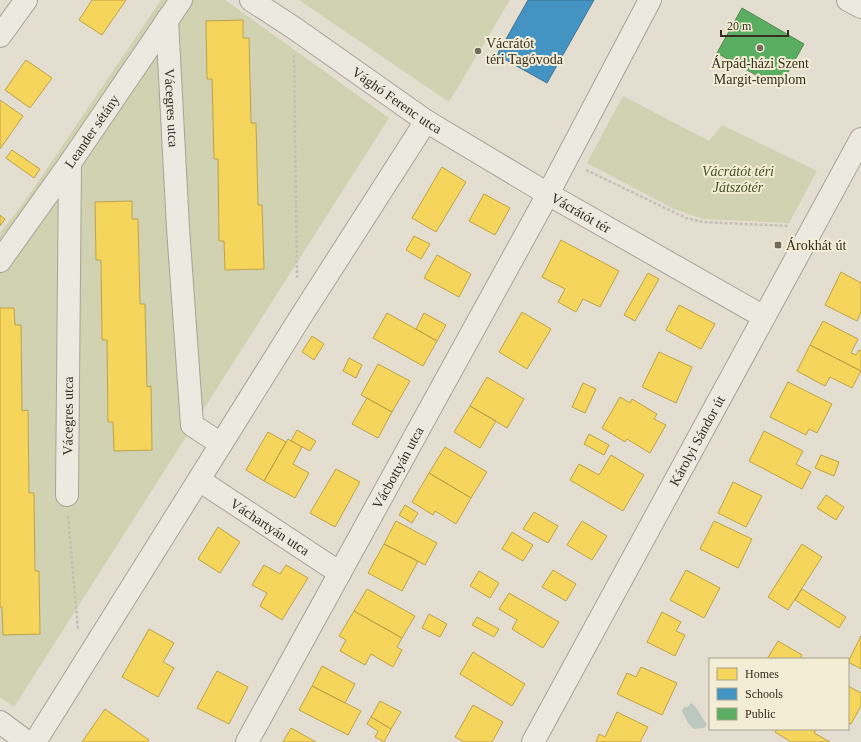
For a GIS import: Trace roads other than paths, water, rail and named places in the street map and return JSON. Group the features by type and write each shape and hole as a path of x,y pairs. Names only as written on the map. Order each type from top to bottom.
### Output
{"street":[{"path":"0,36 26,0"},
{"name":"Leander sétány","path":"0,261 70,163 181,0"},
{"name":"Vághó Ferenc utca","path":"251,0 294,28 426,121 548,194"},
{"name":"Vácrátót tér","path":"650,0 548,194 764,317"},
{"path":"848,0 861,7"},
{"name":"Vácegres utca","path":"167,20 178,228 192,425 221,444"},
{"path":"35,742 221,444 426,121"},
{"name":"Károlyi Sándor út","path":"533,742 861,139"},
{"name":"Vácegres utca","path":"67,495 70,163"},
{"name":"Vácbottyán utca","path":"248,742 548,194"},
{"name":"Váchartyán utca","path":"199,480 340,573"},
{"path":"0,722 27,742"}],"place":[{"name":"Árpád-házi Szent Margit-templom","path":"760,48"},
{"name":"Vácrátót téri Tagóvoda","path":"478,51"},
{"name":"Árokhát út","path":"778,245"}],"park label":[{"name":"Vácrátót téri Játszótér","path":"738,180"}]}
